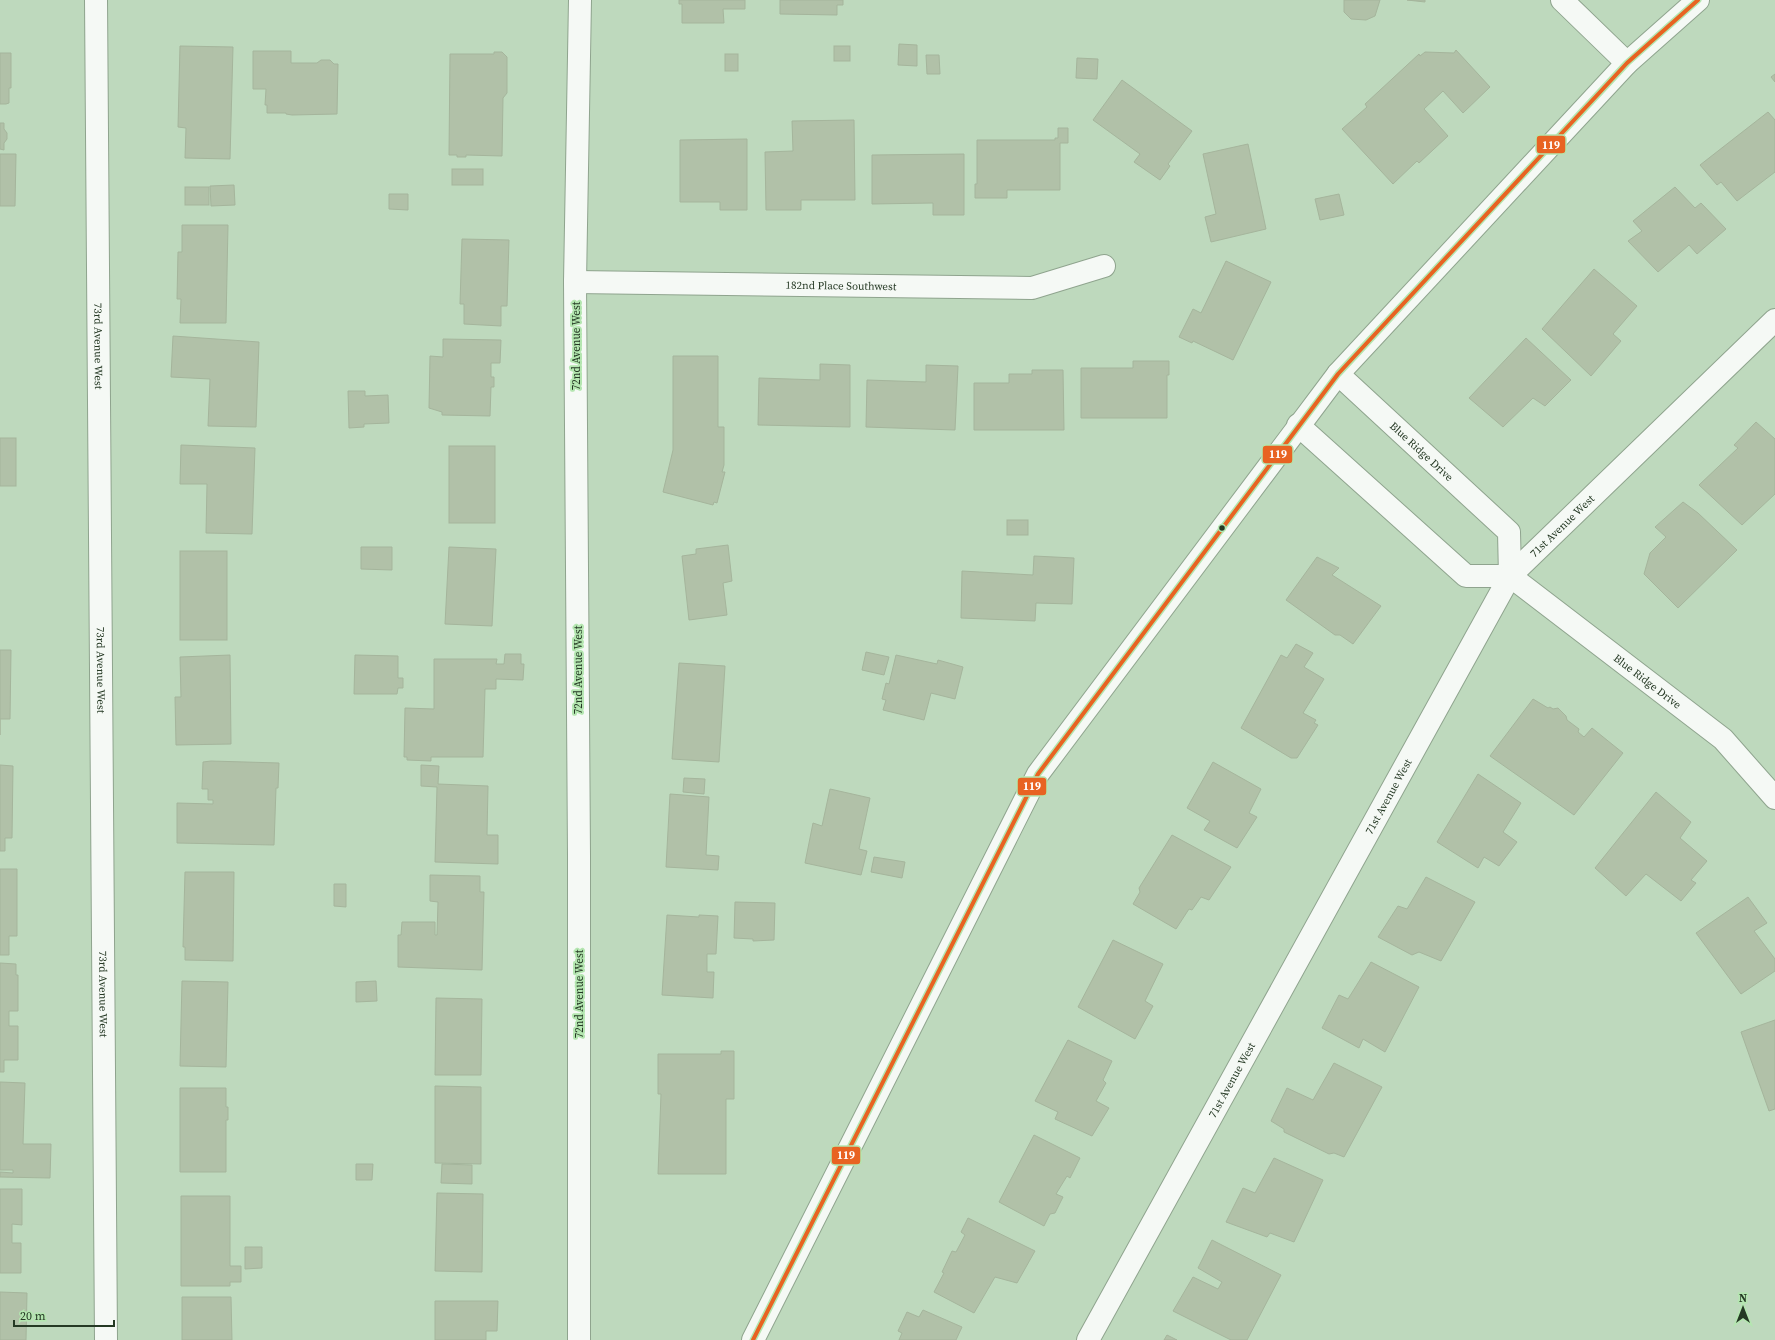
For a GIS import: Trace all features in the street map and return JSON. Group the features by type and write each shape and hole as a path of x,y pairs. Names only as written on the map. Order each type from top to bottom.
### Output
{"street":[{"name":"73rd Avenue West","path":"96,0 106,1340"},
{"name":"72nd Avenue West","path":"579,1340 579,856 575,282 580,0"},
{"path":"1562,0 1627,62"},
{"path":"753,1340 1038,774 1298,425 1338,374 1627,62 1698,0"},
{"name":"182nd Place Southwest","path":"575,282 1032,288 1104,266"},
{"name":"71st Avenue West","path":"1088,1340 1510,576 1775,320"},
{"name":"Blue Ridge Drive","path":"1338,374 1509,532 1510,576 1723,739 1775,798"},
{"path":"1298,425 1466,576 1510,576"}],"building":[{"path":"679,0 745,0 745,9 723,9 724,23 682,23 682,4 679,4"},
{"path":"780,0 843,0 843,5 837,5 837,15 780,14"},
{"path":"1344,0 1380,0 1375,16 1366,20 1351,19 1344,12"},
{"path":"1407,0 1425,0 1425,2"},
{"path":"899,44 917,45 917,66 898,65"},
{"path":"180,46 233,47 230,159 185,158 186,128 178,127"},
{"path":"834,46 850,46 850,61 834,61"},
{"path":"1456,50 1490,87 1463,113 1443,91 1424,109 1448,136 1419,163 1417,161 1393,184 1342,129 1367,107 1365,104 1419,54 1420,56 1425,52 1454,53"},
{"path":"253,51 291,51 291,63 317,63 321,60 330,60 334,64 338,64 337,114 292,115 286,113 267,113 267,105 265,105 266,89 253,89"},
{"path":"494,52 502,52 507,57 507,93 503,98 502,156 466,155 466,157 457,157 457,155 449,155 450,54 494,54"},
{"path":"0,53 11,53 11,88 9,88 9,103 6,104 0,104"},
{"path":"725,54 738,54 738,71 725,71"},
{"path":"926,55 939,55 940,74 927,74"},
{"path":"1077,58 1098,59 1097,79 1076,78"},
{"path":"1775,74 1775,82 1771,77"},
{"path":"1122,80 1192,131 1168,164 1170,166 1160,180 1134,162 1140,154 1093,120"},
{"path":"1768,112 1775,120 1775,172 1737,201 1721,182 1717,185 1700,165"},
{"path":"854,120 855,200 801,200 801,210 766,210 765,152 793,151 792,121"},
{"path":"0,123 4,123 4,129 7,133 7,139 4,143 4,150 0,149"},
{"path":"1058,128 1068,128 1068,143 1060,143 1060,190 1007,190 1007,198 975,198 975,184 977,184 977,140 1055,140 1055,138 1058,138"},
{"path":"747,139 747,210 720,210 720,202 680,202 680,140"},
{"path":"1248,144 1266,229 1211,242 1205,217 1216,214 1203,154"},
{"path":"0,154 16,154 15,206 0,206"},
{"path":"964,154 964,215 933,215 933,203 872,204 872,155"},
{"path":"452,169 483,169 483,185 452,185"},
{"path":"234,185 235,205 211,206 210,186"},
{"path":"185,187 209,187 209,205 185,205"},
{"path":"1675,187 1695,208 1701,203 1726,229 1697,254 1689,245 1658,272 1628,241 1642,231 1633,221"},
{"path":"389,194 408,194 408,210 389,209"},
{"path":"1339,194 1344,215 1320,220 1315,199"},
{"path":"182,225 228,225 226,323 180,323 181,299 177,299 178,252 182,252"},
{"path":"462,239 509,240 507,306 501,306 501,326 464,324 464,304 460,304"},
{"path":"1226,261 1271,282 1233,360 1193,341 1192,343 1179,337 1193,309 1201,313"},
{"path":"1594,269 1637,306 1613,334 1621,341 1591,376 1542,329"},
{"path":"173,336 259,342 256,427 208,426 210,379 171,377"},
{"path":"1526,338 1571,380 1545,406 1533,398 1503,427 1469,398"},
{"path":"443,339 501,340 500,363 491,363 491,377 494,377 494,387 491,387 490,416 442,415 442,412 429,408 430,356 443,357"},
{"path":"673,356 718,356 718,427 724,427 724,465 722,472 725,472 717,503 714,502 713,505 663,492 673,450"},
{"path":"1133,361 1169,361 1169,375 1167,375 1167,418 1081,418 1081,368 1133,368"},
{"path":"820,364 850,365 850,427 758,425 759,378 820,380"},
{"path":"926,365 958,366 955,430 866,427 867,380 926,382"},
{"path":"1032,370 1063,370 1064,430 974,430 974,383 1009,383 1009,374 1032,374"},
{"path":"348,391 365,391 365,396 388,395 389,423 364,424 364,427 349,428"},
{"path":"1756,422 1775,439 1775,494 1742,525 1699,485 1738,448 1734,445"},
{"path":"0,438 16,438 16,486 0,486"},
{"path":"181,445 255,448 252,534 206,533 207,484 180,484"},
{"path":"449,446 495,446 495,523 449,523"},
{"path":"1683,502 1698,513 1737,550 1678,608 1644,574 1650,553 1666,537 1655,527"},
{"path":"1007,520 1028,520 1028,535 1007,535"},
{"path":"728,545 732,581 723,583 727,615 689,620 682,556 696,554 696,549"},
{"path":"361,547 392,547 392,570 361,569"},
{"path":"449,547 496,549 492,626 445,624"},
{"path":"180,551 227,551 227,640 180,640"},
{"path":"1034,556 1074,558 1072,604 1036,603 1035,621 961,618 962,571 1033,575"},
{"path":"1317,557 1339,568 1332,575 1381,606 1353,644 1340,635 1335,635 1286,600"},
{"path":"1296,644 1313,653 1304,667 1324,679 1303,713 1316,720 1314,723 1318,725 1297,758 1291,758 1241,728 1281,655 1287,658"},
{"path":"0,650 11,650 10,719 0,719"},
{"path":"866,652 889,657 884,675 862,670"},
{"path":"505,654 521,654 521,664 524,664 523,680 496,679 496,689 485,689 483,757 431,757 431,761 407,760 407,757 404,757 405,708 434,709 434,659 497,659 496,664 504,664"},
{"path":"230,655 231,744 176,745 175,697 181,697 180,657"},
{"path":"355,655 398,656 398,678 403,678 403,688 398,688 397,694 354,694"},
{"path":"896,655 937,664 938,660 963,667 955,699 931,693 924,720 883,710 886,700 882,699 886,683 889,684"},
{"path":"679,663 725,666 719,762 672,759"},
{"path":"1533,699 1548,708 1558,708 1566,716 1567,720 1579,729 1578,732 1584,737 1592,728 1623,753 1574,815 1490,756"},
{"path":"203,762 279,763 278,788 276,788 274,845 177,843 177,803 213,804 213,800 208,800 208,789 202,789"},
{"path":"1213,762 1261,789 1249,813 1257,817 1237,848 1204,830 1210,821 1187,808"},
{"path":"0,765 13,766 12,838 5,838 5,851 0,851"},
{"path":"421,765 439,766 438,784 488,786 487,835 498,835 498,864 435,862 437,787 421,786"},
{"path":"1478,774 1521,803 1503,832 1517,842 1499,866 1484,857 1478,868 1437,842"},
{"path":"684,778 705,779 704,794 683,792"},
{"path":"830,789 870,798 859,849 867,851 861,875 805,863 813,823 822,826"},
{"path":"1656,792 1691,822 1680,838 1707,861 1691,880 1696,883 1681,901 1646,874 1626,896 1595,868"},
{"path":"670,794 709,797 706,855 719,856 718,870 666,867"},
{"path":"1172,835 1231,867 1209,900 1201,897 1192,910 1189,909 1176,929 1133,904 1140,892 1139,888"},
{"path":"874,857 905,862 902,878 871,872"},
{"path":"0,869 17,869 17,936 9,936 9,955 0,955"},
{"path":"185,872 234,872 233,961 185,960 185,947 183,947"},
{"path":"430,875 480,876 480,892 484,892 482,970 398,967 398,935 401,935 402,922 435,922 435,935 437,935 438,902 430,901"},
{"path":"1426,877 1475,902 1441,961 1419,952 1412,955 1378,937 1398,906 1407,909"},
{"path":"334,884 346,884 346,907 334,906"},
{"path":"1748,897 1767,923 1754,931 1775,959 1775,971 1741,994 1696,933"},
{"path":"735,902 775,903 774,940 753,941 753,939 734,938"},
{"path":"667,915 699,917 699,915 718,916 716,954 707,954 707,972 714,972 713,998 662,995"},
{"path":"1113,940 1163,964 1145,1001 1153,1006 1135,1039 1078,1007"},
{"path":"1371,962 1419,987 1385,1052 1363,1039 1359,1048 1322,1028 1339,995 1348,999"},
{"path":"0,963 16,964 16,975 18,975 18,1011 9,1011 9,1026 18,1026 18,1060 4,1060 4,1072 0,1072"},
{"path":"182,981 228,982 226,1067 180,1066"},
{"path":"376,981 377,1001 356,1002 356,982"},
{"path":"436,998 482,999 481,1075 435,1075"},
{"path":"1775,1020 1775,1109 1769,1111 1741,1032"},
{"path":"1068,1040 1112,1061 1103,1080 1106,1083 1096,1101 1109,1108 1092,1136 1055,1119 1058,1112 1035,1101"},
{"path":"721,1051 734,1051 734,1099 726,1099 726,1174 658,1174 661,1094 658,1094 658,1054 721,1054"},
{"path":"1334,1063 1382,1087 1344,1157 1334,1153 1329,1154 1284,1132 1284,1129 1271,1121 1287,1088 1313,1100"},
{"path":"0,1082 25,1083 23,1144 51,1144 50,1178 0,1177 0,1172 13,1173 13,1170 0,1170"},
{"path":"435,1086 481,1087 481,1164 435,1163"},
{"path":"180,1088 226,1088 228,1120 226,1120 226,1172 180,1172"},
{"path":"1034,1135 1080,1158 1070,1178 1067,1176 1056,1194 1063,1197 1055,1213 1050,1214 1044,1226 999,1202"},
{"path":"1274,1158 1323,1180 1294,1242 1270,1233 1267,1237 1226,1222 1243,1188 1255,1193"},
{"path":"356,1164 373,1164 372,1180 356,1180"},
{"path":"442,1164 472,1165 472,1184 441,1183"},
{"path":"0,1189 22,1189 22,1225 12,1224 12,1243 21,1243 21,1273 0,1273"},
{"path":"437,1193 483,1194 482,1272 435,1271"},
{"path":"181,1196 230,1196 230,1266 241,1266 241,1282 230,1282 230,1286 181,1286"},
{"path":"968,1218 1035,1251 1017,1283 995,1277 974,1313 934,1292 944,1273 942,1272 952,1251 956,1252 965,1235 961,1232"},
{"path":"1212,1240 1281,1275 1247,1340 1231,1340 1173,1311 1193,1277 1218,1289 1222,1282 1198,1268"},
{"path":"245,1247 262,1247 262,1268 245,1269"},
{"path":"0,1292 27,1293 26,1340 0,1340"},
{"path":"182,1297 231,1297 232,1340 182,1340"},
{"path":"435,1301 498,1301 497,1331 486,1331 486,1340 435,1340"},
{"path":"923,1310 962,1327 956,1340 899,1340 902,1333 898,1331 907,1312 919,1317"},
{"path":"1167,1335 1177,1340 1164,1340"}],"transit line":[{"name":"119","path":"753,1340 1038,774 1338,374 1627,63 1698,0"}]}
